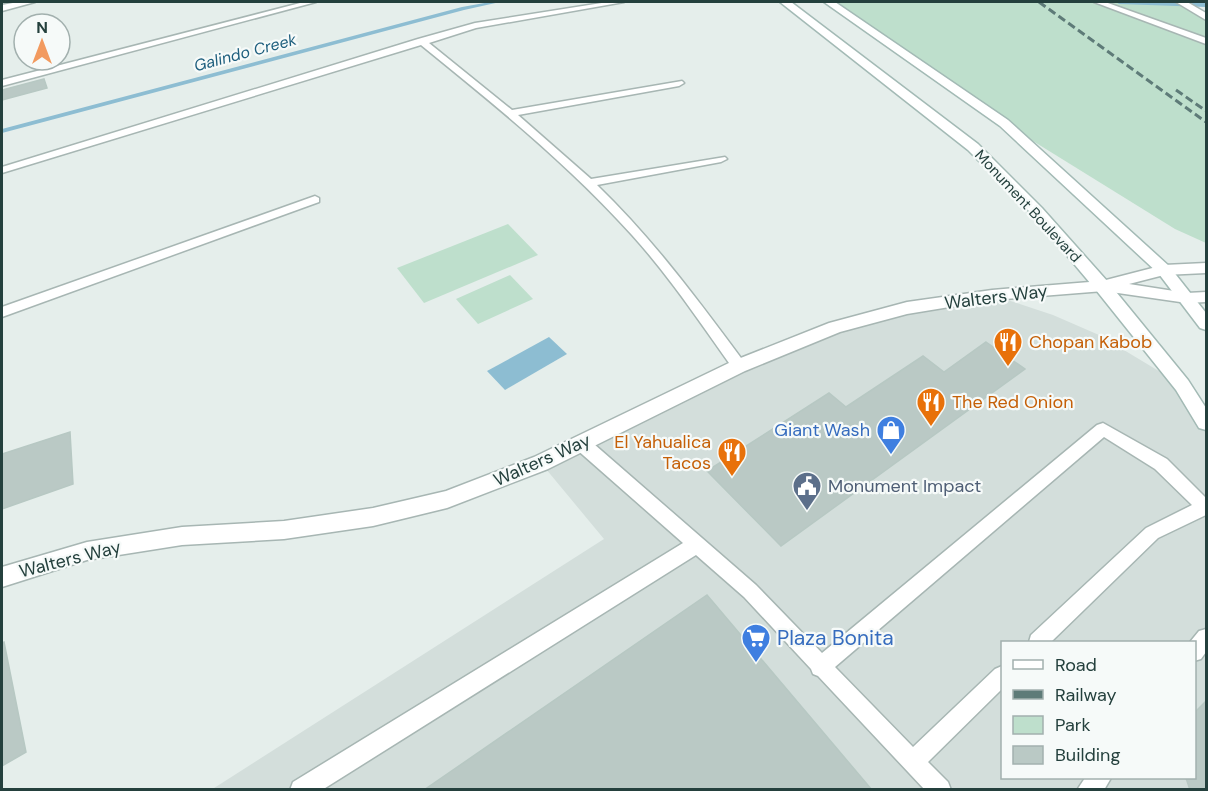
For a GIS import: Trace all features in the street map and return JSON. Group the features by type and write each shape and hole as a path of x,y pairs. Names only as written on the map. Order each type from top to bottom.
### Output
{"main road":[{"path":"2,8 30,2"},
{"name":"Monument Boulevard","path":"785,2 973,147 1037,211 1102,286 1182,385 1206,423"},
{"path":"829,2 1004,123 1164,270 1206,324"},
{"path":"1182,2 1202,14"},
{"path":"1102,286 1164,270 1206,268"},
{"path":"1102,286 1187,298 1206,297"},
{"name":"Walters Way","path":"2,577 87,551 182,536 284,530 373,517 447,499 542,463 739,366 835,327 907,308 992,295 1102,286"}],"lane":[{"path":"2,83 312,2"},
{"path":"2,170 475,26 620,2"},
{"path":"1098,2 1206,41"},
{"path":"421,41 511,113 589,183 637,233 678,282 739,366"},
{"path":"511,113 679,83"},
{"path":"589,183 721,159"},
{"path":"2,312 315,200"},
{"path":"820,667 1103,429 1161,464 1206,507 1152,533 1039,641"},
{"path":"581,443 750,591 820,667 939,789"},
{"path":"301,789 696,545"},
{"path":"1196,650 1206,638"},
{"path":"913,761 1001,677"}],"shaded area":[{"path":"992,295 1053,315 1099,335 1182,385 1206,423 1206,789 211,790 604,539 541,463 835,327"}],"green space":[{"path":"829,2 1181,2 1206,17 1206,243 1175,229 1004,123"},
{"path":"508,224 538,255 424,303 397,268"},
{"path":"510,275 533,299 478,324 456,299"}],"water":[{"path":"549,337 567,354 505,390 487,371"}],"building":[{"path":"44,79 47,88 2,100 2,90"},
{"path":"986,342 1025,369 781,546 707,471 829,393 846,407 923,356 944,372"},
{"path":"70,432 73,484 2,509 2,454"},
{"path":"707,595 872,790 424,790"},
{"path":"4,642 26,752 2,766 2,643"},
{"path":"1206,701 1206,790 1190,790 1186,779 1196,779 1196,711"}],"waterway":[{"name":"Galindo Creek","path":"2,131 464,8 497,2"},
{"name":"Galindo Creek","path":"1119,2 1206,5"}],"railway":[{"path":"1039,2 1206,122"},
{"path":"1176,90 1206,111"}],"place":[{"name":"Chopan Kabob","path":"1008,368"},
{"name":"The Red Onion","path":"931,428"},
{"name":"Giant Wash","path":"891,456"},
{"name":"El Yahualica Tacos","path":"732,478"},
{"name":"Monument Impact","path":"807,512"},
{"name":"Plaza Bonita","path":"756,664"}]}
